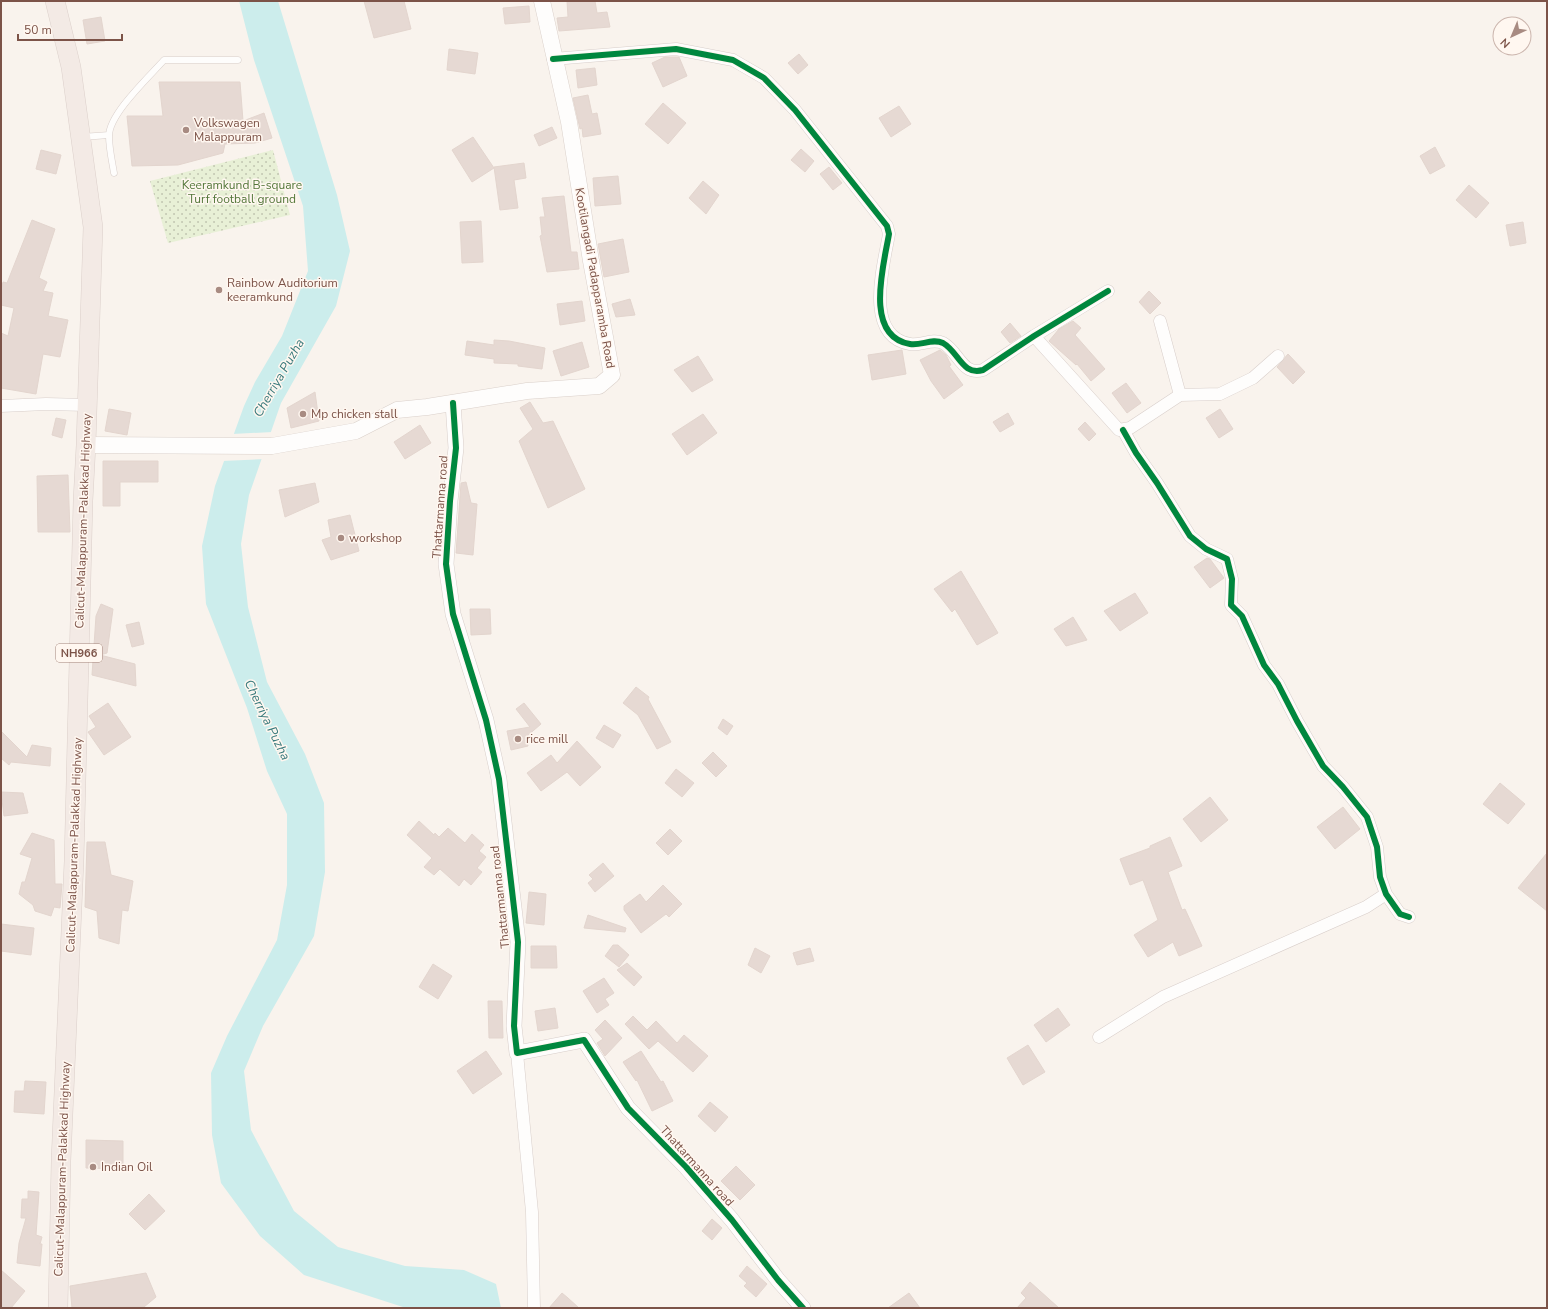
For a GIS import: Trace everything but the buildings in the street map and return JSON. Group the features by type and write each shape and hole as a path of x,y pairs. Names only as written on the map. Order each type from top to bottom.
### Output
{"highway":[{"name":"Calicut-Malappuram-Palakkad Highway","path":"55,1 71,67 92,227 83,501 74,861 61,1161 58,1308"}],"main road":[{"name":"Kootilangadi Padapparamba Road","path":"86,445 213,447 272,446 356,431 397,410 527,391 599,386 612,375 591,260 569,122 553,59 542,1"}],"street":[{"path":"553,59 676,49 733,60 764,78 795,110 887,226 890,234 879,286 880,312 890,333 900,340 911,344 935,341 942,343 950,348 967,369 976,372 983,370 1034,336 1108,291"},
{"path":"1160,321 1180,395"},
{"path":"1034,336 1119,430 1130,428 1180,395 1220,394 1253,378 1278,356"},
{"name":"Thattarmanna road","path":"453,403 456,448 450,501 446,564 453,614 486,720 499,779 518,942 514,1026 517,1053 584,1040 628,1108 686,1168 732,1220 778,1280 803,1308"},
{"path":"1,406 46,404 87,405"},
{"path":"1123,430 1136,453 1157,483 1190,536 1206,549 1227,559 1232,578 1231,605 1242,616 1264,665 1278,684 1323,766 1343,786 1367,817 1377,847 1380,877 1386,894 1400,914 1409,917"},
{"path":"1099,1037 1164,997 1366,907 1386,894"},
{"path":"517,1053 532,1212 534,1308"}],"lane":[{"path":"114,173 109,135 116,119 128,99 164,60 238,60"},
{"path":"81,137 109,135"}],"green space":[{"name":"Keeramkund B-square Turf football ground","path":"273,150 290,215 168,243 150,181"}],"water":[{"name":"Cherriya Puzha","path":"239,1 278,1 337,195 350,251 336,306 281,403 249,495 241,544 248,607 267,682 305,754 324,803 325,872 314,936 263,1026 244,1071 251,1130 294,1211 338,1247 405,1266 464,1270 496,1284 501,1308 406,1308 304,1275 260,1236 221,1183 212,1135 211,1073 227,1036 277,940 287,885 287,814 267,771 247,708 206,604 202,546 215,486 244,406 255,382 282,336 308,271 303,206 254,60"}],"pier":[{"path":"273,432 265,459 222,461 232,434"}],"cycle path":[{"path":"553,59 676,49 733,60 764,78 795,110 887,226 889,234 881,280 880,297 881,314 886,328 895,338 910,344 935,341 943,343 970,370 983,370 1034,336 1108,291"},
{"path":"453,403 456,448 450,501 446,564 453,614 486,720 499,779 518,942 514,1026 517,1053 584,1040 628,1108 686,1167 732,1220 778,1280 803,1308"},
{"path":"1123,430 1136,453 1157,483 1190,536 1206,549 1227,559 1232,579 1231,605 1242,616 1264,665 1278,684 1323,766 1343,787 1367,817 1377,847 1380,877 1386,894 1400,914 1409,917"}],"place":[{"name":"Volkswagen Malappuram","path":"186,130"},
{"name":"Rainbow Auditorium keeramkund","path":"219,290"},
{"name":"Mp chicken stall","path":"303,414"},
{"name":"workshop","path":"341,538"},
{"name":"rice mill","path":"518,739"},
{"name":"Indian Oil","path":"93,1167"}]}
